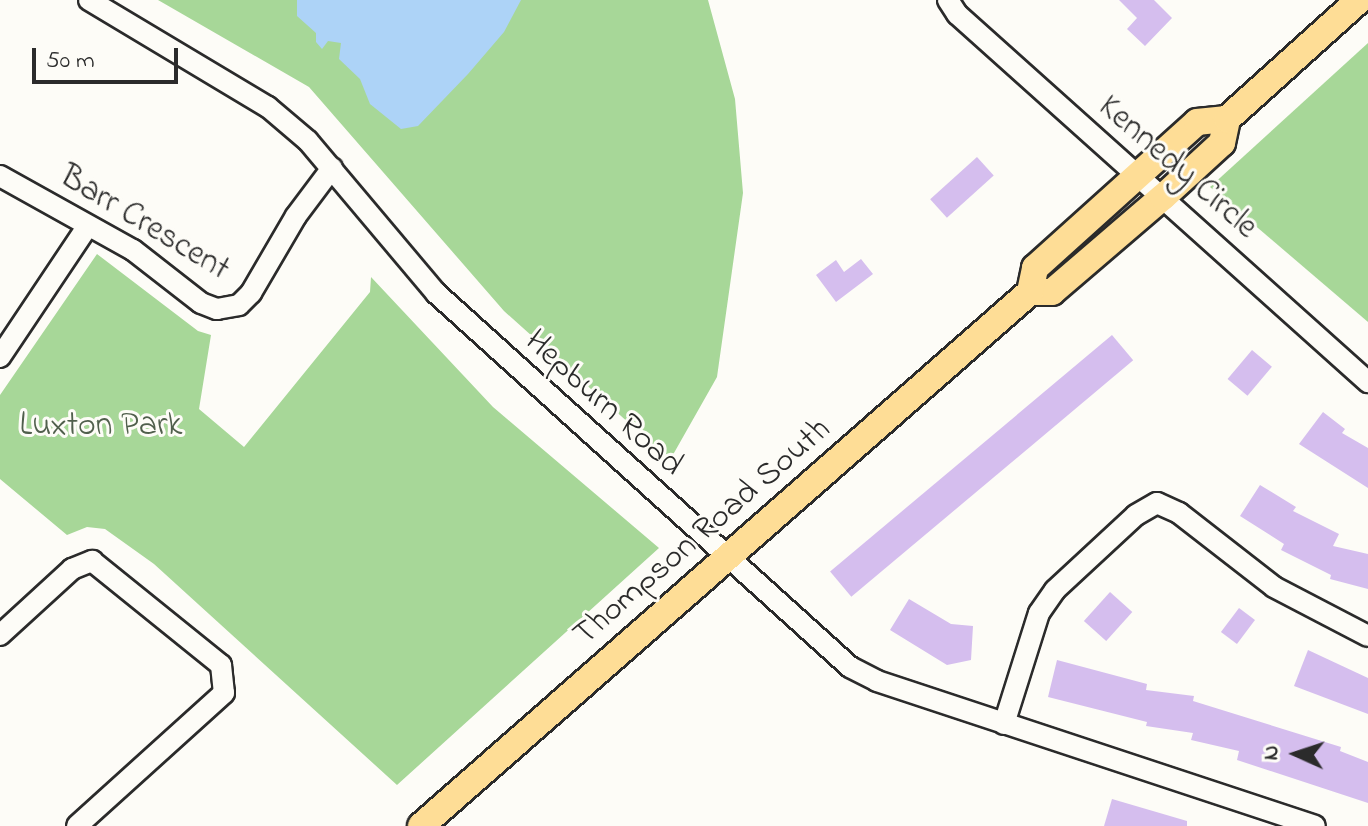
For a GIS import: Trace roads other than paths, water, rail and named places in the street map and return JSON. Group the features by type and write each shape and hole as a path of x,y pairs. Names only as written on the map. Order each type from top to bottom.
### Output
{"main road":[{"name":"Thompson Road South","path":"1030,292 1052,292 1163,197 1222,143 1227,119 1359,0"},
{"name":"Thompson Road South","path":"421,826 1030,292 1035,268 1197,122 1227,119"}],"street":[{"name":"Hepburn Road","path":"89,0 268,107 332,168 436,293 850,667 877,681 1315,826"},
{"name":"Kennedy Circle","path":"948,0 957,14 1368,382"},
{"name":"Barr Crescent","path":"0,176 153,263 201,303 228,308 251,293 296,216 332,168"},
{"path":"0,357 87,227"},
{"path":"1004,724 1039,613 1055,590 1113,536 1157,503 1179,513 1274,587 1368,636"},
{"path":"0,635 72,569 92,561 221,665 224,693 77,826"}],"water":[{"path":"297,0 521,0 504,32 468,74 418,126 401,129 370,104 360,79 339,59 341,43 328,41 322,49 316,42 316,33 297,16"}],"park label":[{"name":"Luxton Park","path":"101,427"}]}
